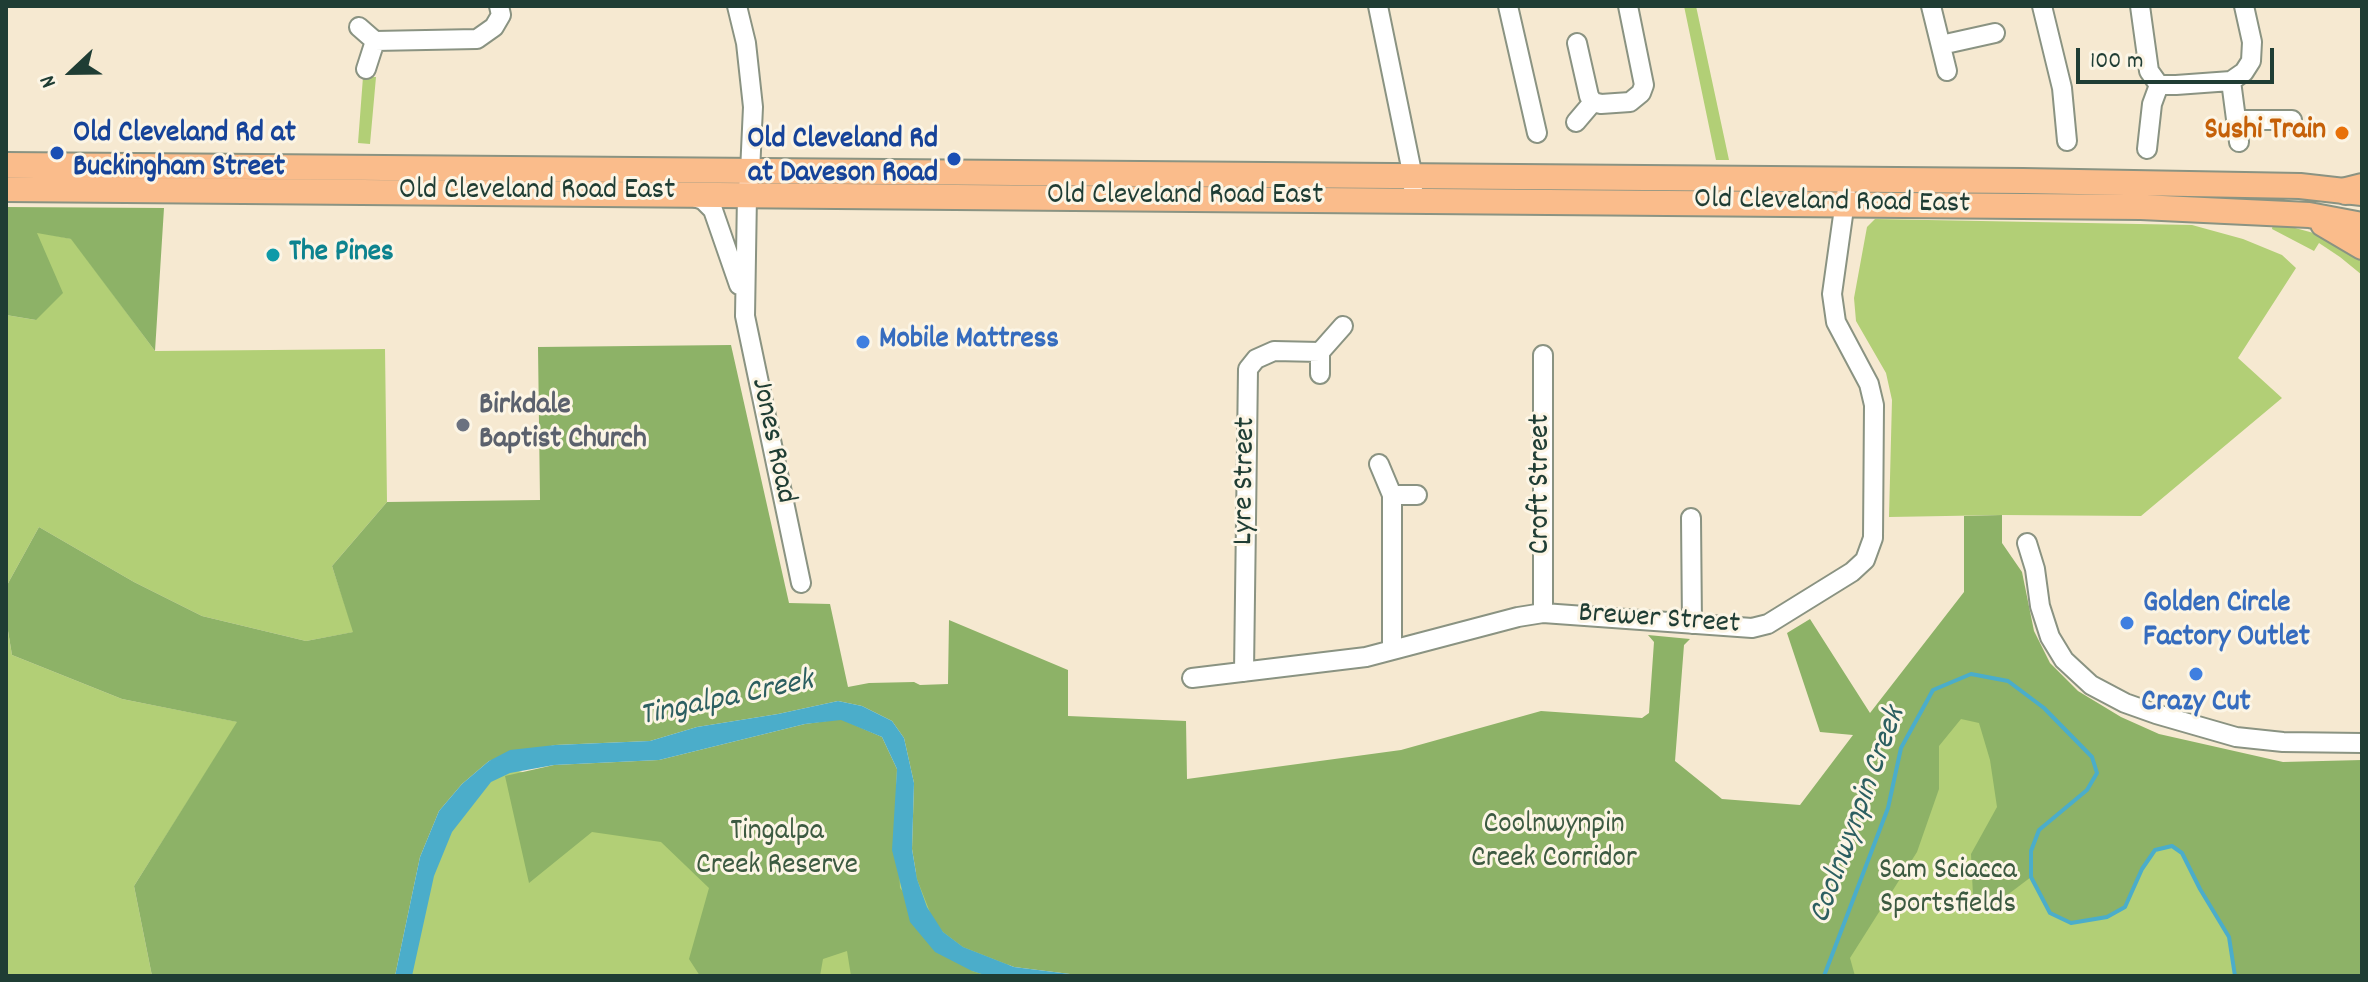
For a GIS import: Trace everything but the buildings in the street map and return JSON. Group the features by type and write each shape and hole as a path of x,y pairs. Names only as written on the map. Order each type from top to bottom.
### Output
{"main road":[{"name":"Old Cleveland Road East","path":"6,168 748,183 1846,192 2300,186 2357,190"},
{"name":"Old Cleveland Road East","path":"6,189 683,194 748,183"},
{"name":"Old Cleveland Road East","path":"1846,192 2309,215 2362,225"},
{"path":"2309,215 2362,247"}],"street":[{"path":"359,27 375,41 477,39 494,27 501,15 499,6"},
{"name":"Jones Road","path":"737,6 746,43 752,93 744,299 801,583"},
{"path":"1378,6 1413,188"},
{"path":"1508,6 1537,133"},
{"path":"1577,43 1593,102 1630,102 1641,93 1644,85 1628,6"},
{"path":"1931,6 1947,71"},
{"path":"2042,6 2062,88 2067,141"},
{"path":"2140,6 2149,71 2159,85"},
{"path":"2159,85 2231,81 2244,72 2251,61 2252,42 2244,6"},
{"path":"1941,45 1995,33"},
{"path":"366,69 375,41"},
{"path":"2231,81 2239,142"},
{"path":"2147,149 2152,104 2159,85"},
{"path":"1576,122 1593,102"},
{"path":"2236,120 2292,120"},
{"path":"6,168 6,189"},
{"name":"Brewer Street","path":"1192,678 1366,657 1543,613 1752,628 1768,624 1852,572 1865,560 1873,538 1874,405 1869,384 1836,322 1832,294 1846,192"},
{"name":"Jones Road","path":"683,194 703,200 713,210 744,299"},
{"path":"1320,374 1320,352 1343,326"},
{"name":"Lyre Street","path":"1244,672 1248,369 1256,359 1274,351 1320,352"},
{"name":"Croft Street","path":"1543,355 1543,613"},
{"path":"1379,464 1392,495 1392,650"},
{"path":"1392,495 1417,495"},
{"path":"1691,518 1692,624"},
{"path":"2027,543 2050,637 2064,660 2091,685 2125,703 2236,737 2283,742 2362,743"}],"green space":[{"path":"1684,6 1696,6 1729,160 1716,160"},
{"path":"363,77 376,77 370,144 358,143"},
{"path":"6,207 164,208 155,351 71,239 37,233 63,293 36,320 6,315"},
{"path":"1875,219 2192,225 2243,239 2282,255 2296,268 2238,358 2282,398 2141,516 1889,517 1892,400 1886,373 1856,321 1854,298 1867,227"},
{"path":"2273,222 2321,235 2362,255 2362,275 2319,243 2314,251 2272,229"},
{"path":"37,232 72,239 155,351 385,349 387,502 332,566 354,632 306,641 202,616 134,582 39,527 6,587 6,315 36,320"},
{"name":"Coolnwynpin Creek Corridor","path":"731,345 789,603 830,604 848,687 869,683 948,684 949,620 1068,670 1068,716 1186,721 1187,779 1401,750 1541,711 1642,718 1649,713 1654,642 1648,635 1690,639 1684,645 1675,761 1722,799 1800,805 1853,735 1820,732 1787,633 1810,619 1870,713 1964,592 1964,516 2002,515 2002,543 2022,572 2034,631 2050,663 2078,691 2121,717 2159,734 2283,762 2362,760 2362,976 2235,976 2229,937 2182,854 2172,846 2155,850 2142,869 2125,907 2107,917 2071,923 2050,913 2031,877 2002,899 1973,896 1971,854 1997,807 1990,760 1979,723 1961,719 1939,746 1939,789 1917,852 1850,958 1855,976 1086,976 1014,967 963,947 933,920 917,879 912,849 914,783 904,738 892,721 862,706 838,701 697,727 650,741 555,745 489,761 462,784 439,811 420,857 395,976 152,976 134,886 237,722 122,699 12,655 6,619 6,587 39,527 134,582 202,616 306,641 353,632 332,566 387,502 540,500 538,347"},
{"path":"6,619 12,655 122,699 238,722 134,886 152,976 6,976"},
{"name":"Sam Sciacca Sportsfields","path":"1971,674 2125,906 2142,869 2155,850 2172,846 2182,853 2229,937 2235,976 1825,976"},
{"name":"Tingalpa Creek Reserve","path":"841,719 882,737 897,769 900,888 972,971 988,976 851,976 847,951 823,959 820,976 700,976 689,959 709,888 661,842 592,832 529,883 505,776 554,765 659,760 805,724"},
{"name":"Tingalpa Creek Reserve","path":"501,767 903,860 1020,976 406,976 433,851"}],"water":[{"name":"Tingalpa Creek","path":"838,701 862,706 892,721 904,738 914,783 912,849 917,879 927,907 943,932 963,947 1014,967 1086,976 988,976 935,952 910,922 892,850 897,769 882,737 841,720 805,724 659,760 554,765 510,773 491,782 452,832 434,876 412,976 395,976 420,857 439,811 462,784 489,761 510,750 650,741 697,727"}],"waterway":[{"name":"Coolnwynpin Creek","path":"1824,976 1888,808 1901,748 1933,690 1971,674 2008,681 2044,708 2092,757 2097,773 2087,790 2039,830 2031,851 2031,877 2050,913 2071,923 2107,917 2125,907 2142,869 2155,850 2172,846 2182,853 2229,937 2235,976"}],"place":[{"name":"Sushi Train","path":"2342,133"},
{"name":"Old Cleveland Rd at Buckingham Street","path":"57,153"},
{"name":"Old Cleveland Rd at Daveson Road","path":"954,159"},
{"name":"The Pines","path":"273,255"},
{"name":"Mobile Mattress","path":"863,342"},
{"name":"Birkdale Baptist Church","path":"463,425"},
{"name":"Golden Circle Factory Outlet","path":"2127,623"},
{"name":"Crazy Cut","path":"2196,674"}]}
